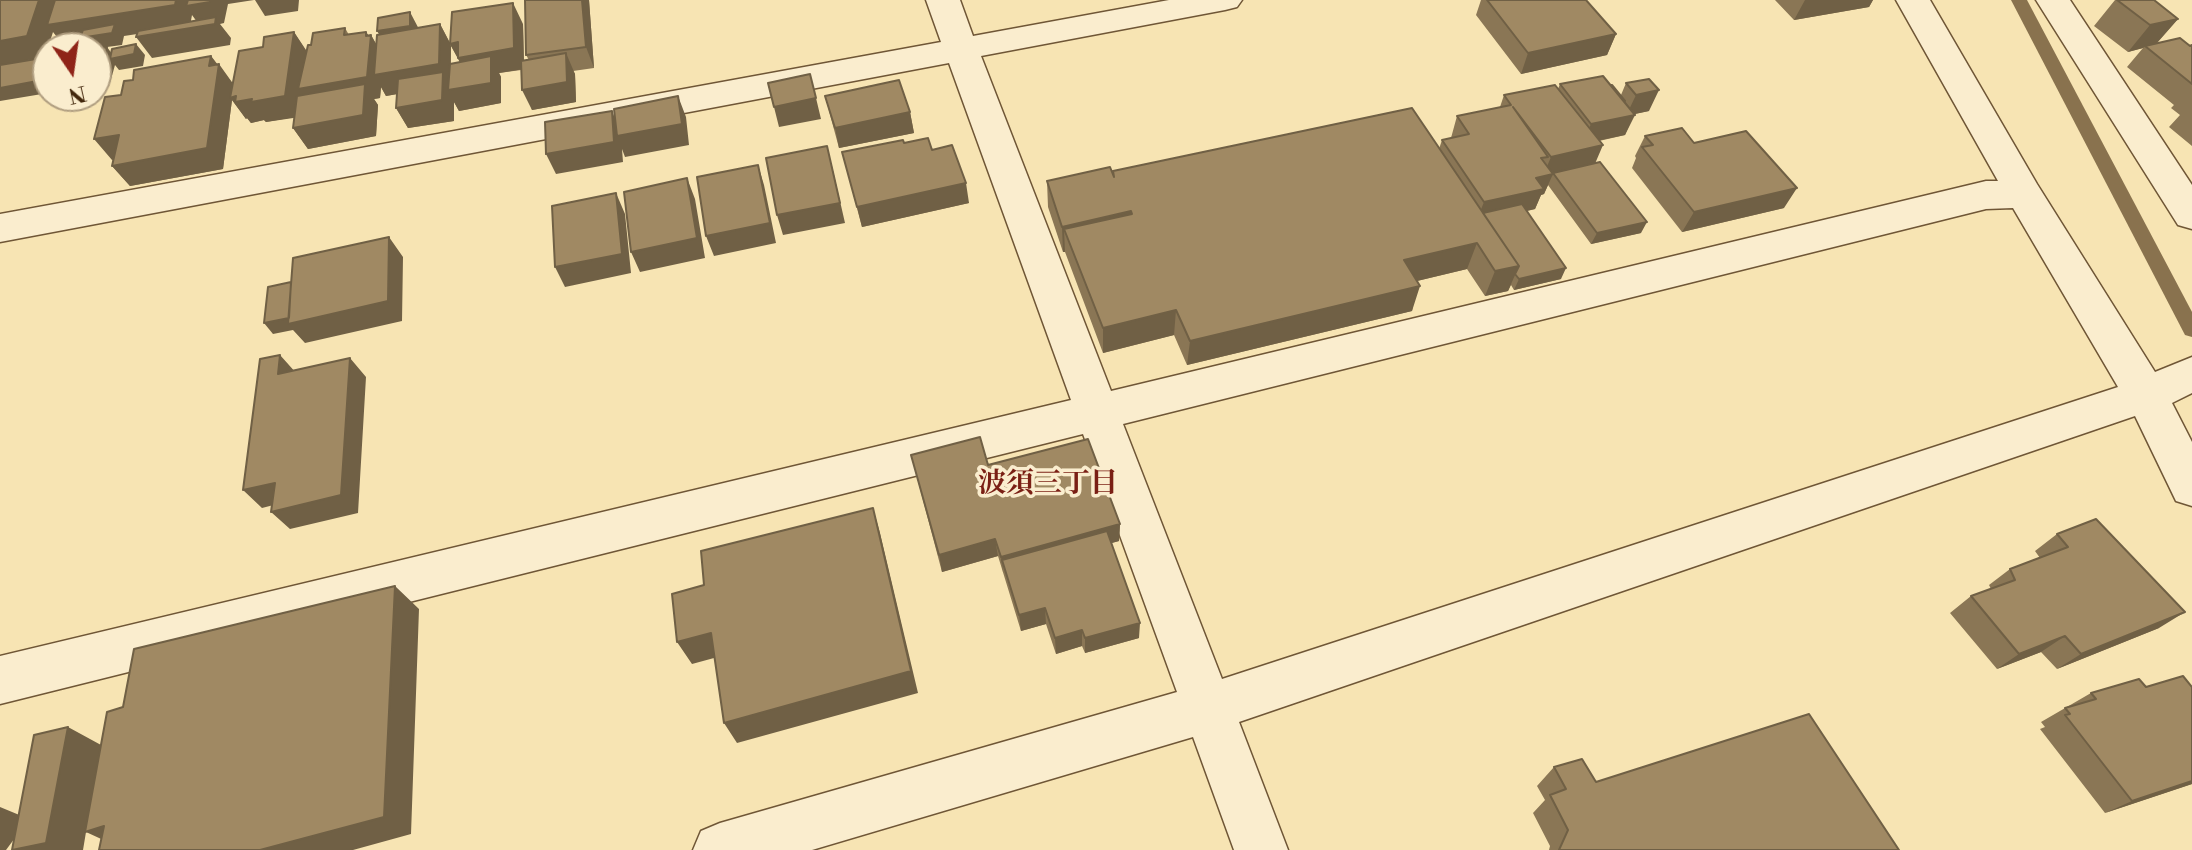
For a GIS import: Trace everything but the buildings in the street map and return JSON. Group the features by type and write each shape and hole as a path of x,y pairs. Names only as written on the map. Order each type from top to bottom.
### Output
{"street":[{"path":"943,0 1261,850"},
{"path":"0,228 1225,0"},
{"path":"1913,0 2024,194 2146,395 2192,487"},
{"path":"2053,0 2192,215"},
{"path":"0,680 1986,195 2024,194"},
{"path":"720,850 1210,707 2146,395 2192,374"}],"waterway":[{"path":"2019,0 2192,330"}],"district":[{"name":"波須三丁目","path":"1048,485"}]}
